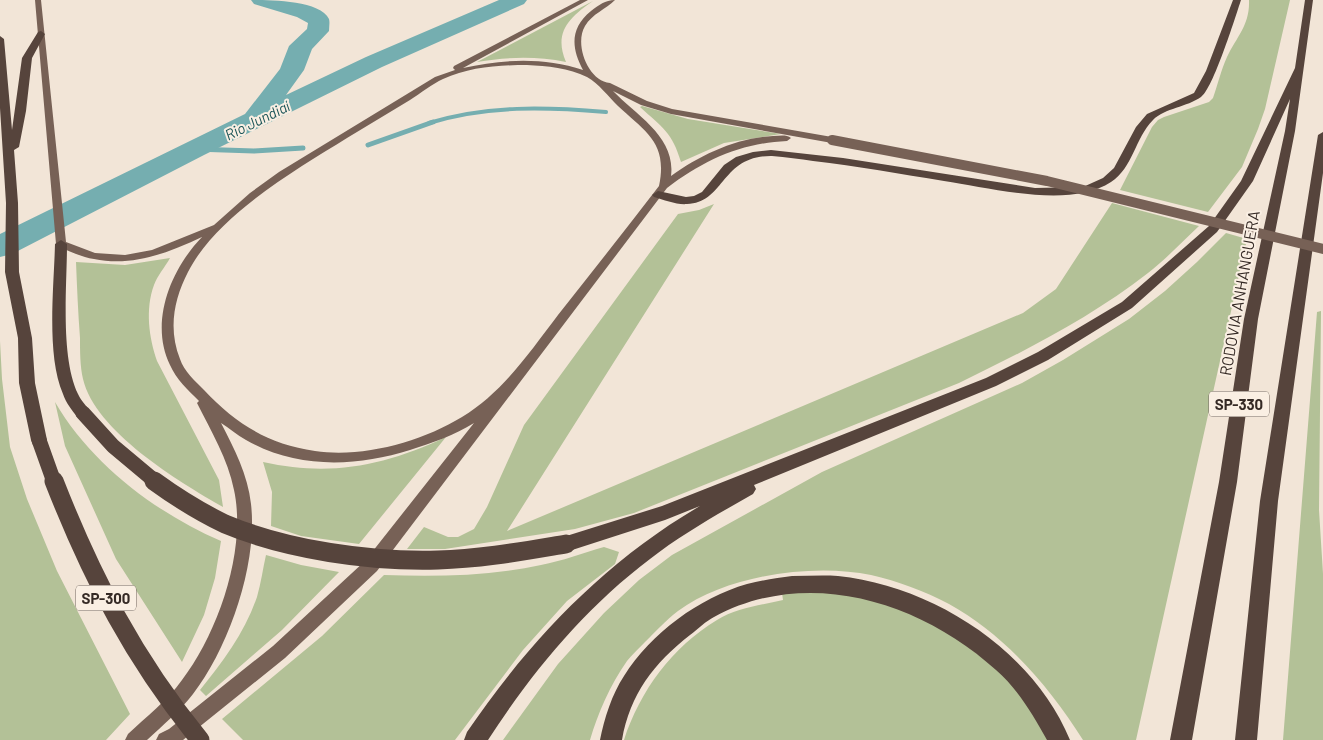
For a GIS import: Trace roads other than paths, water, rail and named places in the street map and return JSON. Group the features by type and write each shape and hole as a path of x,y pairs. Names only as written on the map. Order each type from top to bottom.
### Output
{"highway":[{"path":"661,190 686,200 697,199 706,194 728,167 753,155 771,153 843,161 1035,192 1085,190 1107,180 1120,170 1141,127 1151,116 1198,95 1212,71 1237,0"},
{"name":"RODOVIA ANHANGUERA","path":"1181,740 1228,482 1251,319 1290,131 1309,0"},
{"path":"10,165 22,105 27,58 41,34"},
{"path":"0,39 10,165"},
{"path":"61,244 61,339 64,370 70,394 82,413 105,440 135,466 179,498 226,524 278,541 338,553 398,560 455,559 510,553 566,544 665,513 990,382 1043,356 1098,324 1127,305 1155,282 1213,229 1247,181 1299,68"},
{"name":"SP-330","path":"1246,740 1269,501 1323,134"},
{"name":"SP-300","path":"10,165 12,272 25,338 27,383 39,440 58,495 113,612 150,678 200,740"},
{"path":"475,740 493,711 539,653 583,605 671,533 790,464"},
{"path":"611,740 627,690 652,656 683,626 719,604 761,589 805,583 851,586 879,592 912,603 956,625 1005,663 1040,706 1059,740"}],"main road":[{"path":"38,0 41,34 44,39 61,244 94,256 111,258 135,257 174,247 217,226 277,180 440,78 585,0"},
{"path":"612,0 595,9 582,22 578,32 581,60 594,79 659,140 668,168 661,190"},
{"path":"440,78 481,67 523,63 556,66 594,79 644,103 671,111 1048,181 1323,249"},
{"path":"165,740 175,735 279,652 371,566 661,190 682,171 707,157 741,144 778,138 832,140"},
{"path":"134,740 188,687 216,641 231,598 244,549 244,505 234,462 202,399 177,366 170,348 168,324 170,301 179,278 193,255 217,226"},
{"path":"202,399 240,431 283,452 320,458 352,458 386,453 420,442 463,423 503,393"}],"waterway":[{"path":"257,116 292,70 301,46 318,31 319,21 305,12 261,0"},
{"name":"Rio Jundiaí","path":"0,247 194,149 374,62 517,0"},
{"path":"429,123 451,117 495,110 561,109 606,112"},
{"path":"368,145 433,122"},
{"path":"194,149 254,151 303,148"}]}
